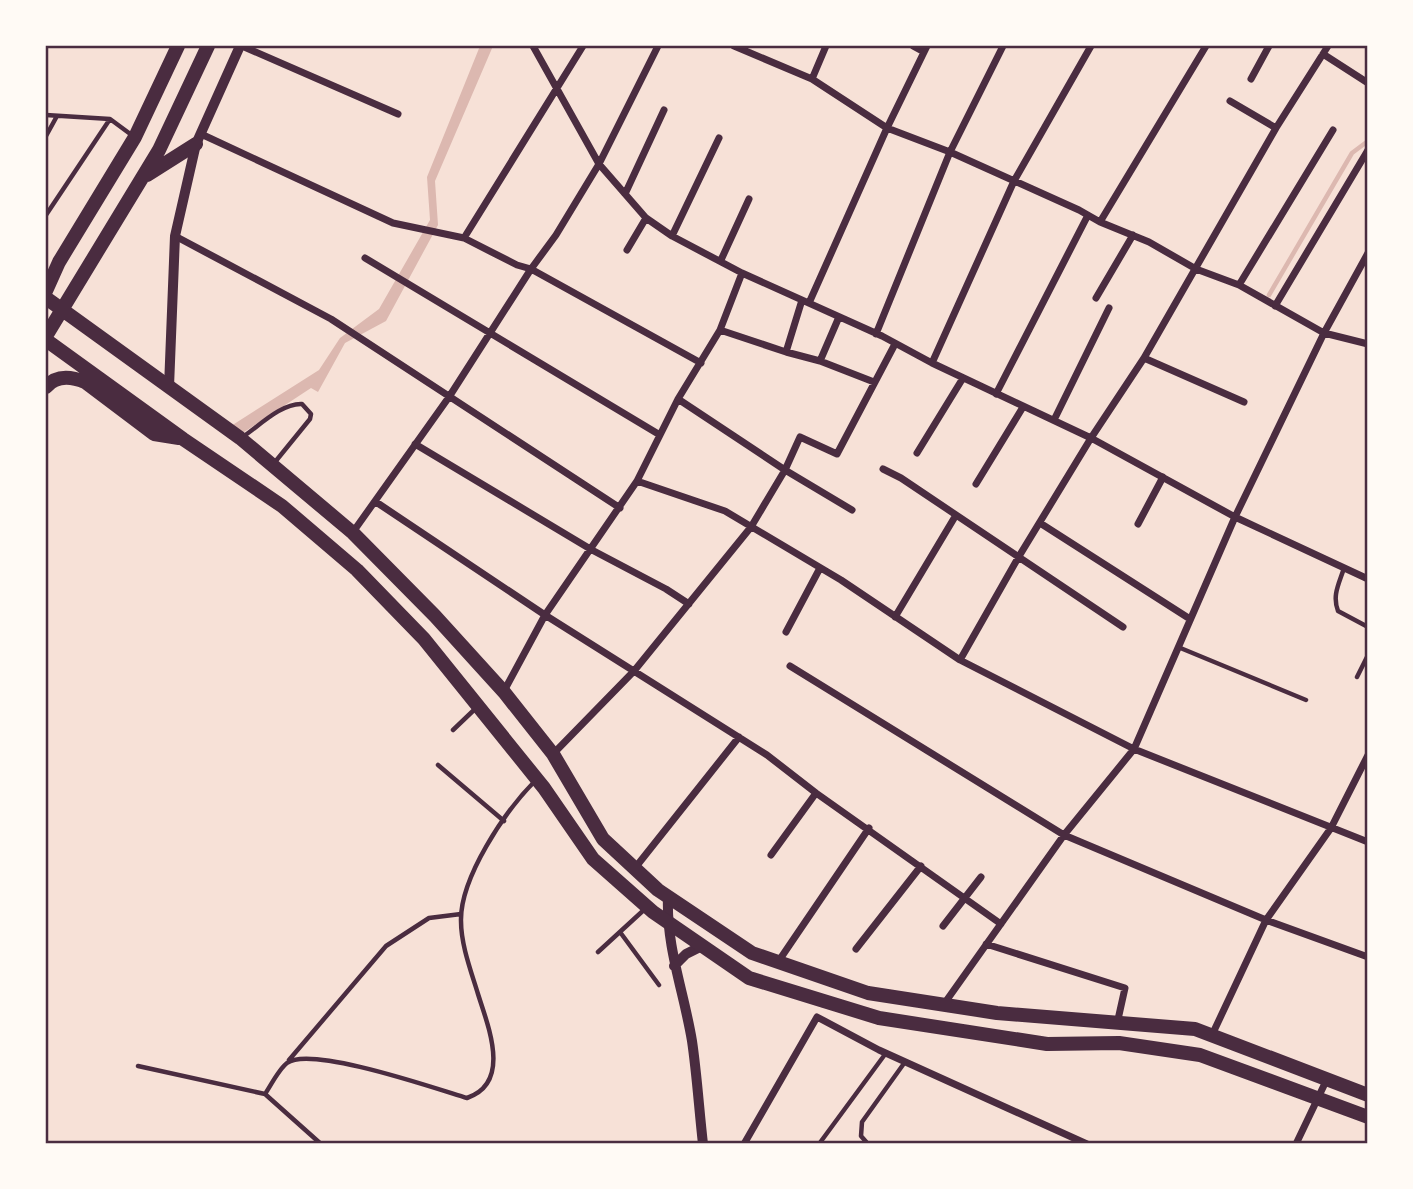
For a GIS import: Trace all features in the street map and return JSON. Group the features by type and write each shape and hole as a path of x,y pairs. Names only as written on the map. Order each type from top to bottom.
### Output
{"main road":[{"path":"46,291 52,264 135,137 178,46"},
{"path":"208,46 159,150 46,338 183,439 282,506 357,570 424,639 537,778 593,859 647,907 749,978 878,1018 1047,1044 1119,1042 1199,1055 1367,1117"},
{"path":"143,177 198,139"},
{"path":"46,298 240,438 352,533 436,616 504,692 553,754 603,839 668,897 752,953 868,993 997,1013 1195,1029 1367,1094"},
{"path":"46,387 60,378 76,378 153,434 183,439"}],"street":[{"path":"169,387 175,236 198,139 241,46 398,114"},
{"path":"533,46 599,164 646,218 672,236 743,273 1091,438 1235,517 1367,579"},
{"path":"464,238 583,46"},
{"path":"352,533 449,397 531,269 556,235 599,164 658,46"},
{"path":"737,46 812,79 887,128 950,152 1149,242 1196,269 1239,285 1324,333 1367,344"},
{"path":"812,79 826,46"},
{"path":"786,352 805,302 925,49 913,46"},
{"path":"876,334 950,152 1003,46"},
{"path":"932,363 1014,181 1091,46"},
{"path":"1100,222 1206,46"},
{"path":"1251,79 1269,46"},
{"path":"960,660 1018,558 1091,438 1144,358 1276,128 1328,46"},
{"path":"1323,54 1367,83"},
{"path":"1230,101 1276,128"},
{"path":"625,194 664,110"},
{"path":"1239,285 1333,130"},
{"path":"672,236 719,138"},
{"path":"198,139 393,223 464,238 517,265 531,269 701,363"},
{"path":"1275,306 1367,150"},
{"path":"721,260 749,199"},
{"path":"996,394 1088,215"},
{"path":"627,250 646,218"},
{"path":"1096,298 1133,235"},
{"path":"175,236 331,319 620,508"},
{"path":"944,1005 1064,835 1134,749 1235,517 1324,333 1367,253"},
{"path":"365,258 491,331 660,435"},
{"path":"504,692 545,615 637,481 678,399 720,330 743,273"},
{"path":"1054,420 1109,308"},
{"path":"820,361 839,317"},
{"path":"720,330 820,361 874,382"},
{"path":"553,754 634,671 751,527 785,470 800,437 837,454 895,344"},
{"path":"1144,358 1244,402"},
{"path":"917,453 963,378"},
{"path":"678,399 785,470 852,510"},
{"path":"976,484 1023,407"},
{"path":"415,444 592,550 689,604"},
{"path":"883,469 901,478 1123,627"},
{"path":"1138,524 1163,477"},
{"path":"637,481 724,511 820,568 960,660 1134,749 1367,842"},
{"path":"376,502 545,615 767,755 816,793 1002,924"},
{"path":"895,617 956,516"},
{"path":"1040,523 1190,619"},
{"path":"786,632 820,568"},
{"path":"790,666 1064,835 1266,920 1367,957"},
{"path":"635,868 739,737"},
{"path":"1212,1036 1266,920 1331,828 1367,755"},
{"path":"771,855 816,793"},
{"path":"778,962 869,828"},
{"path":"856,949 921,866"},
{"path":"943,926 981,877"},
{"path":"668,897 667,922 691,1039 703,1143"},
{"path":"986,944 1125,988 1117,1024"},
{"path":"674,966 685,954 702,946"},
{"path":"744,1143 817,1017 820,1000"},
{"path":"817,1017 905,1062 1087,1143"},
{"path":"1296,1143 1327,1079"},
{"path":"1063,1143 1068,1134"}],"lane":[{"path":"46,115 110,118 135,137"},
{"path":"46,136 57,116"},
{"path":"46,215 110,118"},
{"path":"240,438 282,410 302,404 311,414 310,419 273,464"},
{"path":"1344,568 1335,589 1338,611 1367,627"},
{"path":"1178,647 1306,700"},
{"path":"1357,677 1367,655"},
{"path":"453,730 478,706"},
{"path":"438,765 504,821"},
{"path":"288,1062 301,1058 319,1059 379,1072 467,1098 476,1095 486,1086 493,1070 493,1047 463,941 461,914 467,881 504,821 537,778"},
{"path":"598,952 647,907"},
{"path":"265,1094 319,1022 386,946 429,918 461,914"},
{"path":"620,932 659,985"},
{"path":"819,1143 886,1053"},
{"path":"868,1143 861,1136 862,1122 905,1062"},
{"path":"138,1066 265,1094 321,1143"}],"shaded area":[{"path":"480,46 493,46 435,181 438,225 386,321 345,343 318,392 311,388 241,434 231,426 319,370 340,338 379,309 430,220 427,177"}],"waterway":[{"path":"1269,295 1352,153 1368,141"}]}
